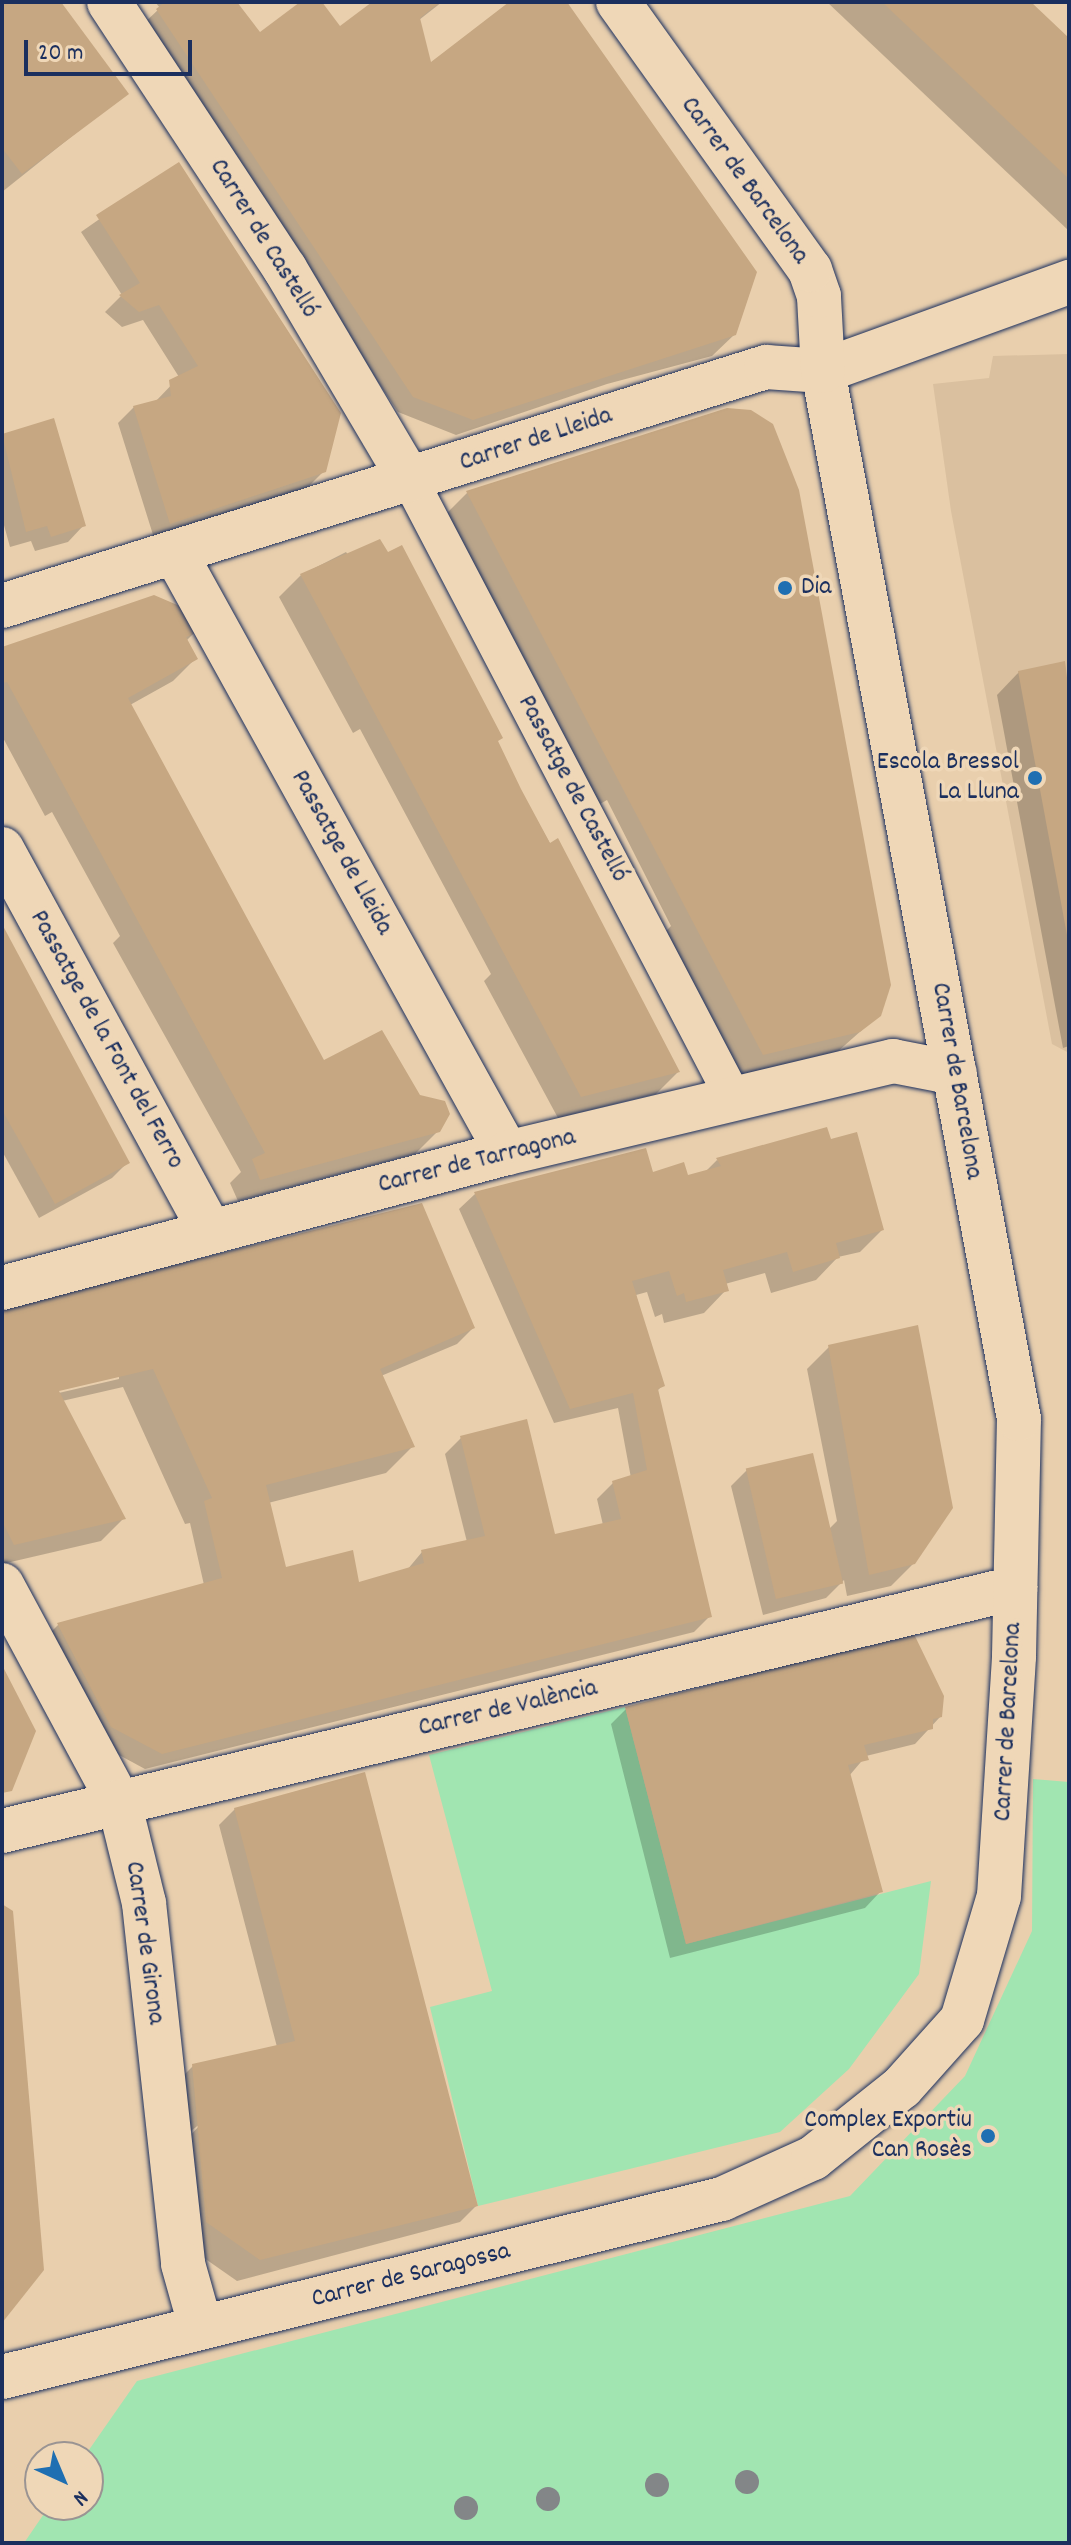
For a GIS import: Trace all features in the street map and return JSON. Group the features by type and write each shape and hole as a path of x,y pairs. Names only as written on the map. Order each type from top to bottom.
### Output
{"street":[{"name":"Carrer de Castelló","path":"109,2 285,269 410,480"},
{"name":"Carrer de Barcelona","path":"618,2 810,270 819,296 823,371 1019,1419 1015,1588 999,1896 962,2020 902,2087 813,2158"},
{"name":"Carrer de Lleida","path":"2,606 766,367 823,371 1069,282"},
{"name":"Passatge de Castelló","path":"410,480 734,1099"},
{"name":"Passatge de Lleida","path":"175,553 507,1153"},
{"name":"Passatge de la Font del Ferro","path":"2,849 210,1231"},
{"name":"Carrer de Tarragona","path":"2,1288 507,1153 893,1061 955,1073"},
{"name":"Carrer de Girona","path":"2,1585 119,1802 144,1903 183,2264 201,2328"},
{"name":"Carrer de València","path":"2,1831 1015,1588"},
{"name":"Carrer de Saragossa","path":"2,2377 722,2199 813,2158"}],"shaded area":[{"name":"Escola Bressol La Lluna","path":"1069,354 1069,1053 1052,1044 951,511 933,384 989,378 993,356"}],"green space":[{"path":"625,1707 686,1944 931,1881 919,1974 849,2069 780,2132 478,2206 430,2007 492,1991 429,1755"},
{"name":"Complex Exportiu Can Rosès","path":"1033,1779 1069,1782 1069,2543 24,2543 39,2521 104,2521 104,2441 95,2441 137,2381 850,2196 965,2076 1032,1931"}],"building":[{"path":"2,2 61,2 129,94 22,174 2,148"},
{"path":"165,2 237,2 260,32 300,2 322,2 340,26 372,2 440,2 420,18 431,62 509,2 567,2 757,272 736,335 473,420 413,397 156,9"},
{"path":"882,2 1031,2 1069,38 1069,179"},
{"path":"179,162 341,413 326,472 170,524 133,406 171,396 169,380 198,366 159,305 139,312 119,295 140,283 96,215"},
{"path":"727,408 751,410 773,424 799,490 891,985 881,1016 860,1032 763,1055 466,491"},
{"path":"54,418 86,526 51,537 47,526 26,532 2,434"},
{"path":"380,539 388,552 402,545 503,738 498,741 521,789 550,843 558,838 680,1072 581,1097 300,574"},
{"path":"154,595 182,607 198,632 186,637 198,659 128,698 324,1060 382,1030 420,1095 445,1101 450,1114 440,1132 260,1180 252,1159 265,1153 7,682 2,683 2,647"},
{"path":"1065,661 1069,694 1067,935 1018,671"},
{"path":"2,924 130,1163 55,1204 2,1110"},
{"path":"827,1127 831,1139 857,1132 884,1230 836,1243 840,1258 793,1272 787,1252 723,1270 729,1291 686,1302 684,1293 677,1296 669,1271 632,1281 665,1386 658,1389 712,1617 162,1754 111,1727 57,1623 222,1578 204,1501 212,1498 153,1369 59,1391 126,1519 14,1545 2,1521 2,1308 422,1203 475,1328 380,1369 415,1447 266,1485 286,1567 353,1550 359,1582 424,1563 421,1550 485,1536 460,1436 527,1419 555,1534 621,1519 612,1481 647,1470 633,1393 570,1409 474,1192 646,1148 653,1172 684,1162 688,1175 721,1166 716,1158"},
{"path":"918,1325 953,1508 915,1564 869,1575 828,1345"},
{"path":"813,1453 843,1584 776,1599 746,1469"},
{"path":"913,1632 944,1696 942,1717 933,1719 933,1729 864,1745 869,1760 848,1765 883,1892 686,1944 625,1707"},
{"path":"2,1665 36,1731 12,1791 2,1793"},
{"path":"365,1772 478,2206 260,2260 206,2222 192,2064 295,2041 234,1808"},
{"path":"2,1904 13,1911 44,2270 2,2323"}],"place":[{"name":"Dia","path":"785,588"},
{"name":"Escola Bressol La Lluna","path":"1035,778"},
{"name":"Complex Exportiu Can Rosès","path":"988,2136"}]}
